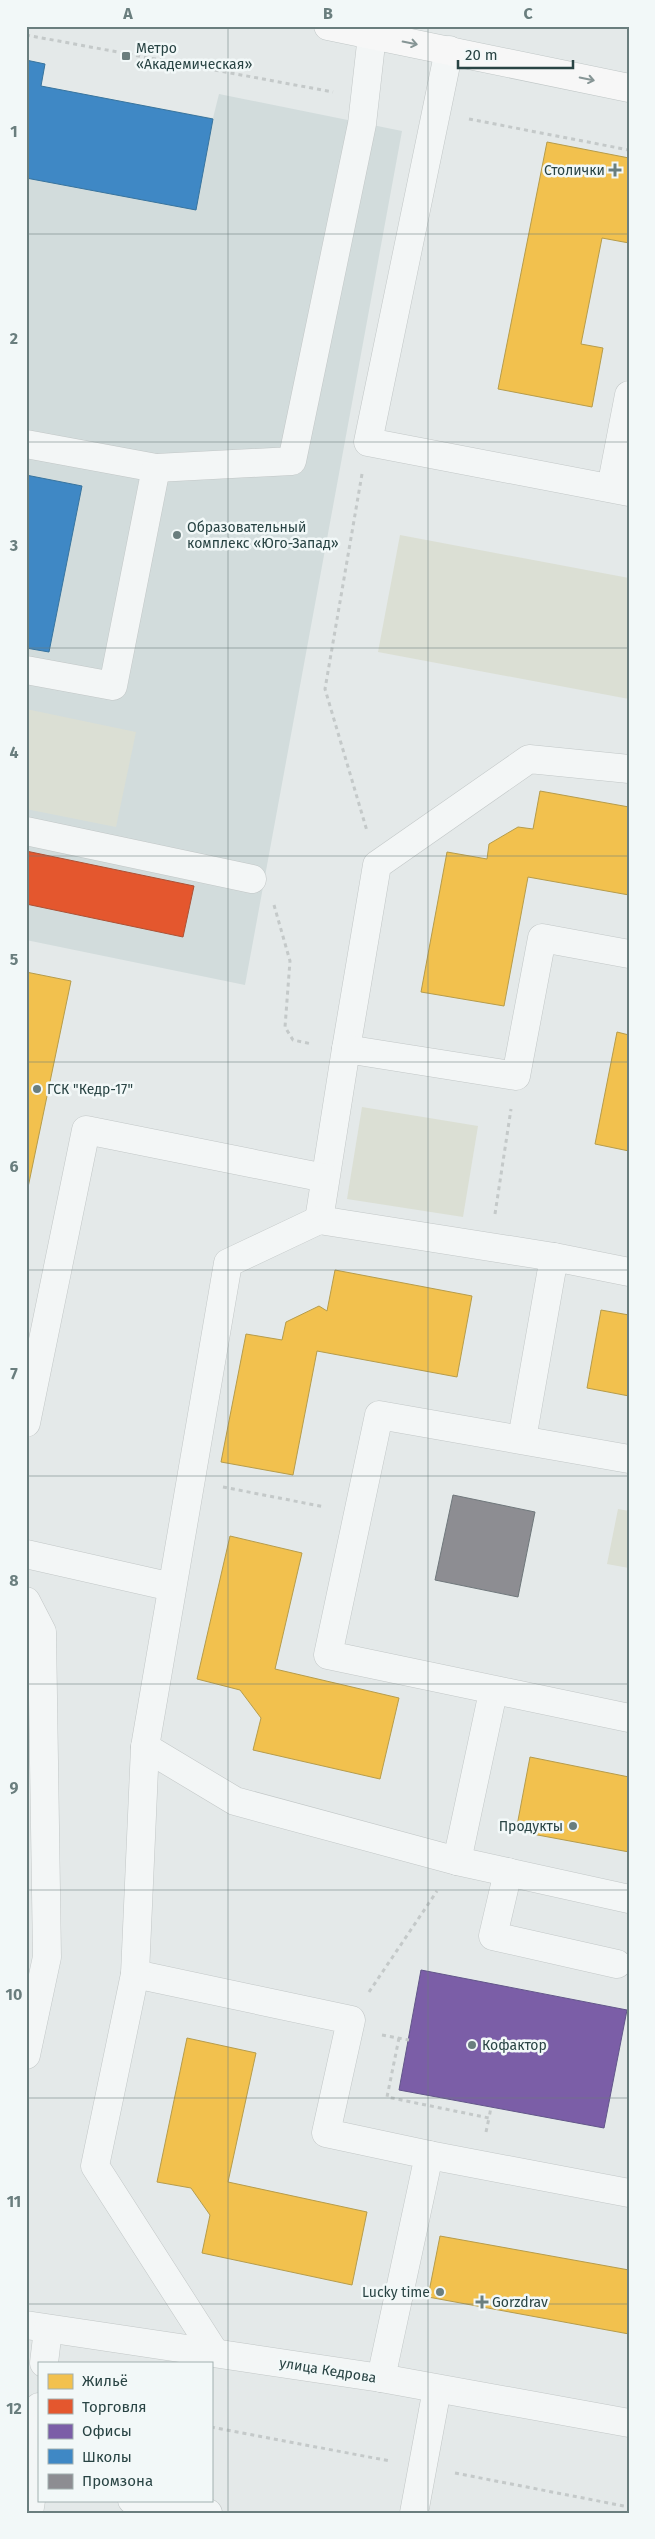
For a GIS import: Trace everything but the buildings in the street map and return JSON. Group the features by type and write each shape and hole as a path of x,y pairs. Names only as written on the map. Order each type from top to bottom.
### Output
{"main road":[{"path":"328,26 629,88"}],"street":[{"path":"26,444 156,468 292,460 362,124 372,35"},
{"path":"449,50 368,442 620,490 629,395"},
{"path":"26,670 113,686 156,468"},
{"path":"319,1220 377,865 529,759 629,769"},
{"path":"26,831 252,879"},
{"path":"346,1050 516,1076 542,938 629,954"},
{"path":"26,1423 86,1130 325,1178"},
{"path":"215,2353 95,2166 134,1974 145,1747 228,1264 319,1220 554,1257 629,1272"},
{"path":"522,1439 554,1257"},
{"path":"629,1459 378,1415 328,1655 493,1692 629,1718"},
{"path":"26,1554 172,1586"},
{"path":"26,1601 42,1632 47,1957 26,2054"},
{"path":"458,1861 493,1692"},
{"path":"145,1747 235,1801 458,1861 629,1899"},
{"path":"508,1872 493,1936 617,1964"},
{"path":"134,1974 351,2020 326,2133 429,2155 629,2193"},
{"path":"381,2378 429,2155"},
{"path":"37,2327 44,2362"},
{"name":"улица Кедрова","path":"37,2327 381,2378 629,2423"},
{"path":"414,2513 437,2389"},
{"path":"28,2513 36,2482 38,2432"},
{"path":"144,2502 208,2513"}],"path":[{"path":"26,36 365,98"},
{"path":"436,112 629,150"},
{"path":"359,493 325,689 377,865"},
{"path":"252,879 272,897 290,961 286,1027 293,1040 315,1045"},
{"path":"490,1247 516,1076"},
{"path":"192,1480 358,1514"},
{"path":"351,2020 458,1861"},
{"path":"399,2038 387,2097 489,2118 491,2107"}],"shaded area":[{"name":"Образовательный комплекс «Юго-Запад»","path":"26,60 45,64 41,86 213,118 219,94 402,131 245,985 26,940"},
{"path":"400,535 629,578 629,699 378,652"},
{"path":"26,709 136,732 116,827 26,809"},
{"path":"362,1107 478,1126 463,1217 347,1199"},
{"path":"618,1509 629,1511 629,1568 607,1564"}],"place":[{"name":"Метро «Академическая»","path":"126,56"},
{"name":"Столички","path":"615,170"},
{"name":"Образовательный комплекс «Юго-Запад»","path":"177,535"},
{"name":"ГСК \"Кедр-17\"","path":"37,1089"},
{"name":"Продукты","path":"573,1826"},
{"name":"Кофактор","path":"472,2045"},
{"name":"Lucky time","path":"440,2292"},
{"name":"Gorzdrav","path":"482,2302"}]}
